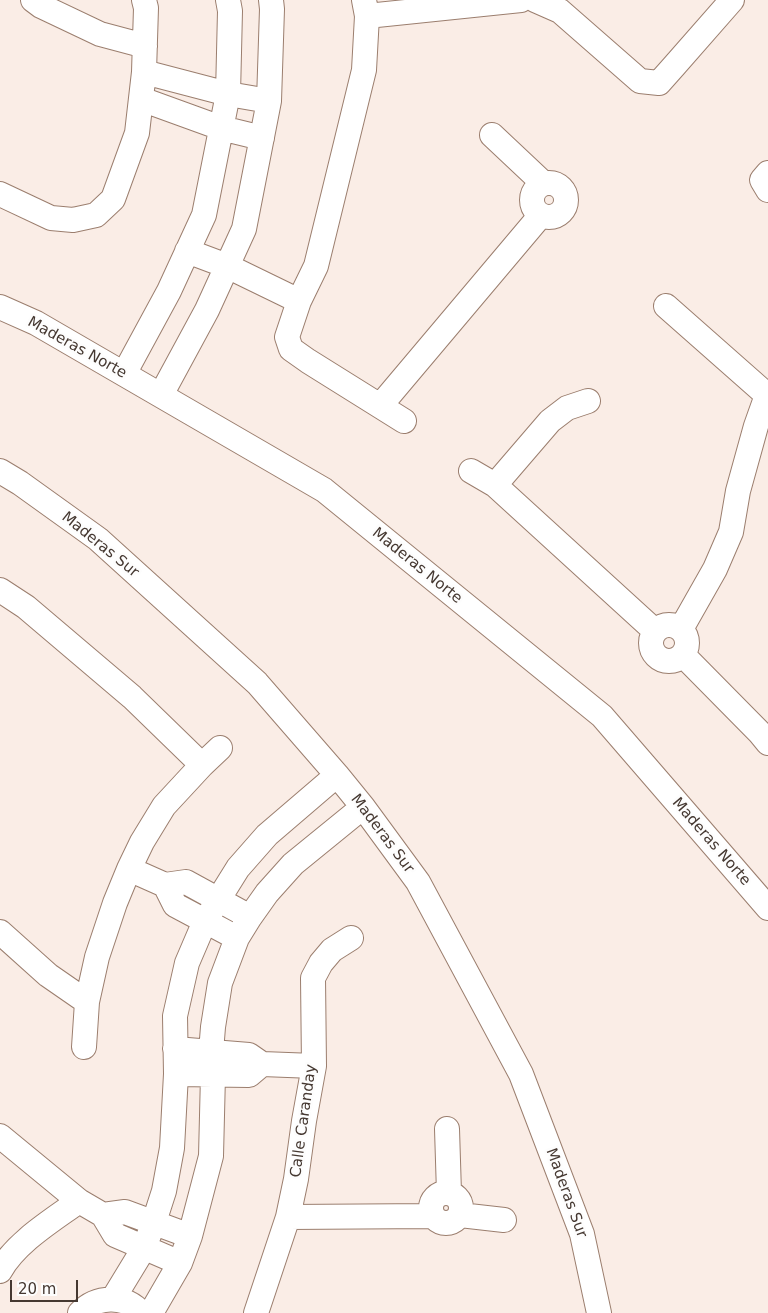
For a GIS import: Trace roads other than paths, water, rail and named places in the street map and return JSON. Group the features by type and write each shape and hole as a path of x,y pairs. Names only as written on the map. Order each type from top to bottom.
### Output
{"street":[{"path":"33,0 41,6 100,34 145,46"},
{"path":"0,194 51,218 73,220 96,215 113,199 137,133 144,72 146,8 144,0"},
{"path":"124,374 169,291 204,216 228,94 230,11 228,0"},
{"path":"161,395 207,310 244,229 269,102 271,0"},
{"path":"404,421 308,361 291,348 287,337 299,301 316,266 364,70 366,8 521,0"},
{"path":"535,0 560,11 640,81 659,83 676,66 732,0"},
{"path":"144,72 228,94 269,102"},
{"path":"141,99 221,128 262,138"},
{"path":"380,406 541,215 552,217 563,211 567,200 564,190 554,183 543,183 492,135"},
{"path":"768,173 762,180 768,190"},
{"path":"187,251 227,266 299,301"},
{"path":"666,306 768,395 756,426 738,491 731,532 715,569 681,629"},
{"name":"Maderas Norte","path":"0,307 36,323 324,490 602,716 768,908"},
{"path":"495,485 550,421 567,408 588,401"},
{"name":"Maderas Sur","path":"0,471 20,483 98,539 257,683 363,807 418,882 521,1074 582,1234 599,1313"},
{"path":"471,471 495,485 655,631"},
{"path":"0,590 26,607 118,685 202,765"},
{"path":"673,625 681,629 687,637 688,647 683,655 676,660 666,661 658,657 652,649 651,640 655,631 663,626 673,625"},
{"path":"683,655 765,733"},
{"path":"84,1046 87,1002 97,957 129,869 142,842 164,806 220,748"},
{"path":"113,1299 144,1248 164,1191 172,1148 176,1074 175,1016 187,963 205,921 238,868 267,834 337,775"},
{"path":"151,1313 180,1262 190,1236 211,1156 212,1063 220,983 237,938 267,893 293,864 363,807"},
{"path":"129,869 165,885 186,882 250,917"},
{"path":"165,885 175,905 237,938"},
{"path":"0,932 48,975 87,1002"},
{"name":"Calle Caranday","path":"256,1313 288,1217 296,1178 314,1066 313,978 332,950 351,938"},
{"path":"175,1050 249,1075 262,1064 314,1066"},
{"path":"176,1074 212,1063"},
{"path":"447,1129 449,1193"},
{"path":"0,1136 79,1201 103,1215 114,1235 180,1262"},
{"path":"449,1193 457,1198 461,1206 460,1215 454,1221 446,1224 438,1222 433,1216 431,1207 434,1200 440,1194 449,1193"},
{"path":"0,1271 4,1263 24,1242 79,1201"},
{"path":"103,1215 125,1212 190,1236"},
{"path":"460,1215 504,1220"},
{"path":"288,1217 433,1216"},
{"path":"80,1313 86,1307 99,1300 113,1299 127,1302 141,1313"}]}
